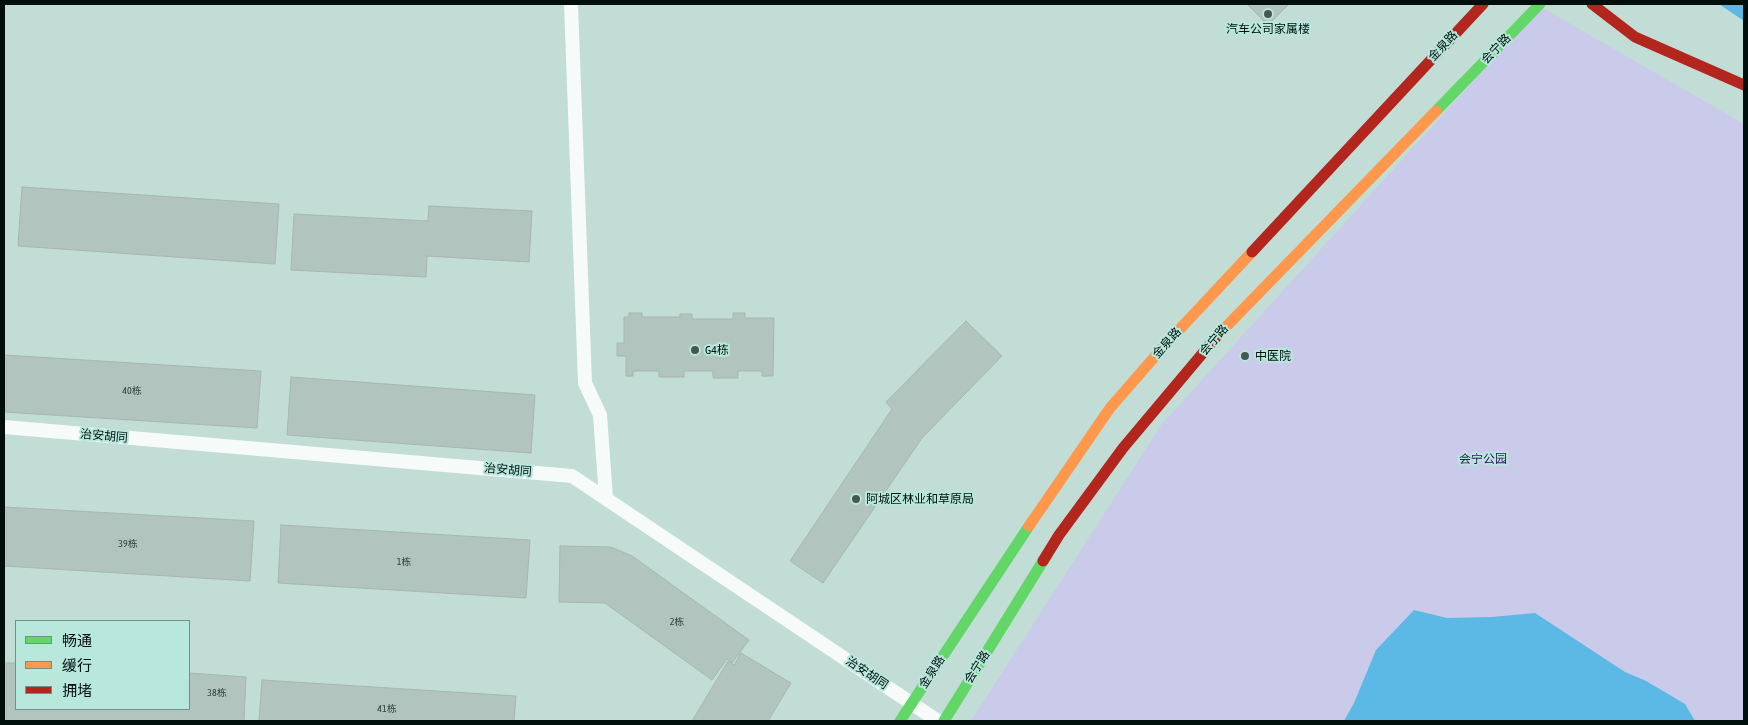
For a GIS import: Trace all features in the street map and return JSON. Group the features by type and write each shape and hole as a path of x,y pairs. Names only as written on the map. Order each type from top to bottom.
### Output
{"main road":[{"name":"金泉路","path":"900,721 1068,467 1110,408 1172,338 1483,4"},
{"name":"会宁路","path":"944,721 1059,535 1135,433 1222,330 1540,4"},
{"path":"1592,4 1635,37 1744,85"}],"lane":[{"path":"570,4 585,383 600,415 606,498"},
{"name":"治安胡同","path":"4,427 572,476 938,721"}],"green space":[{"name":"会宁公园","path":"1541,7 1744,124 1744,721 971,721 1162,424"}],"water":[{"path":"1719,4 1744,4 1744,21"},
{"path":"1414,610 1447,618 1492,617 1535,613 1625,672 1646,681 1685,704 1695,721 1344,721 1354,703 1376,650"}],"building":[{"name":"汽车公司家属楼","path":"1247,4 1289,4 1268,25"},
{"path":"22,187 279,204 275,264 18,246"},
{"path":"429,206 532,211 529,262 427,256 426,277 291,270 294,214 428,221"},
{"name":"G4栋","path":"629,313 642,313 642,317 680,317 680,314 692,314 692,319 733,319 733,313 745,313 745,318 774,318 773,376 762,376 762,371 738,371 738,378 713,378 713,371 684,371 684,377 659,377 659,371 633,371 633,376 626,376 626,356 617,356 617,343 624,343 624,317 629,317"},
{"name":"阿城区林业和草原局","path":"966,321 1002,356 922,438 823,583 790,561 892,409 886,402"},
{"path":"4,355 261,371 257,428 4,412"},
{"path":"291,377 535,395 531,453 287,435"},
{"path":"4,507 254,521 250,581 4,566"},
{"path":"281,525 530,540 526,598 278,583"},
{"path":"560,546 611,547 632,556 749,640 732,663 727,659 712,680 605,603 559,602"},
{"path":"741,653 791,683 768,721 692,721 728,661 734,665"},
{"path":"4,663 15,663 15,710 190,710 190,673 246,677 244,721 4,721"},
{"path":"262,680 516,696 514,721 259,721"}],"traffic: fast":[{"path":"1436,111 1540,4"},
{"path":"900,721 1029,526"},
{"path":"944,721 1043,561"}],"traffic: slow":[{"path":"1218,335 1436,111"},
{"path":"1029,526 1110,408 1165,345 1252,252"}],"traffic: jam":[{"path":"1252,252 1483,4"},
{"path":"1592,4 1635,37 1744,85"},
{"path":"1043,561 1059,535 1123,448 1218,335"}],"place":[{"name":"汽车公司家属楼","path":"1268,14"},
{"name":"G4栋","path":"695,350"},
{"name":"中医院","path":"1245,356"},
{"name":"阿城区林业和草原局","path":"856,499"}]}
